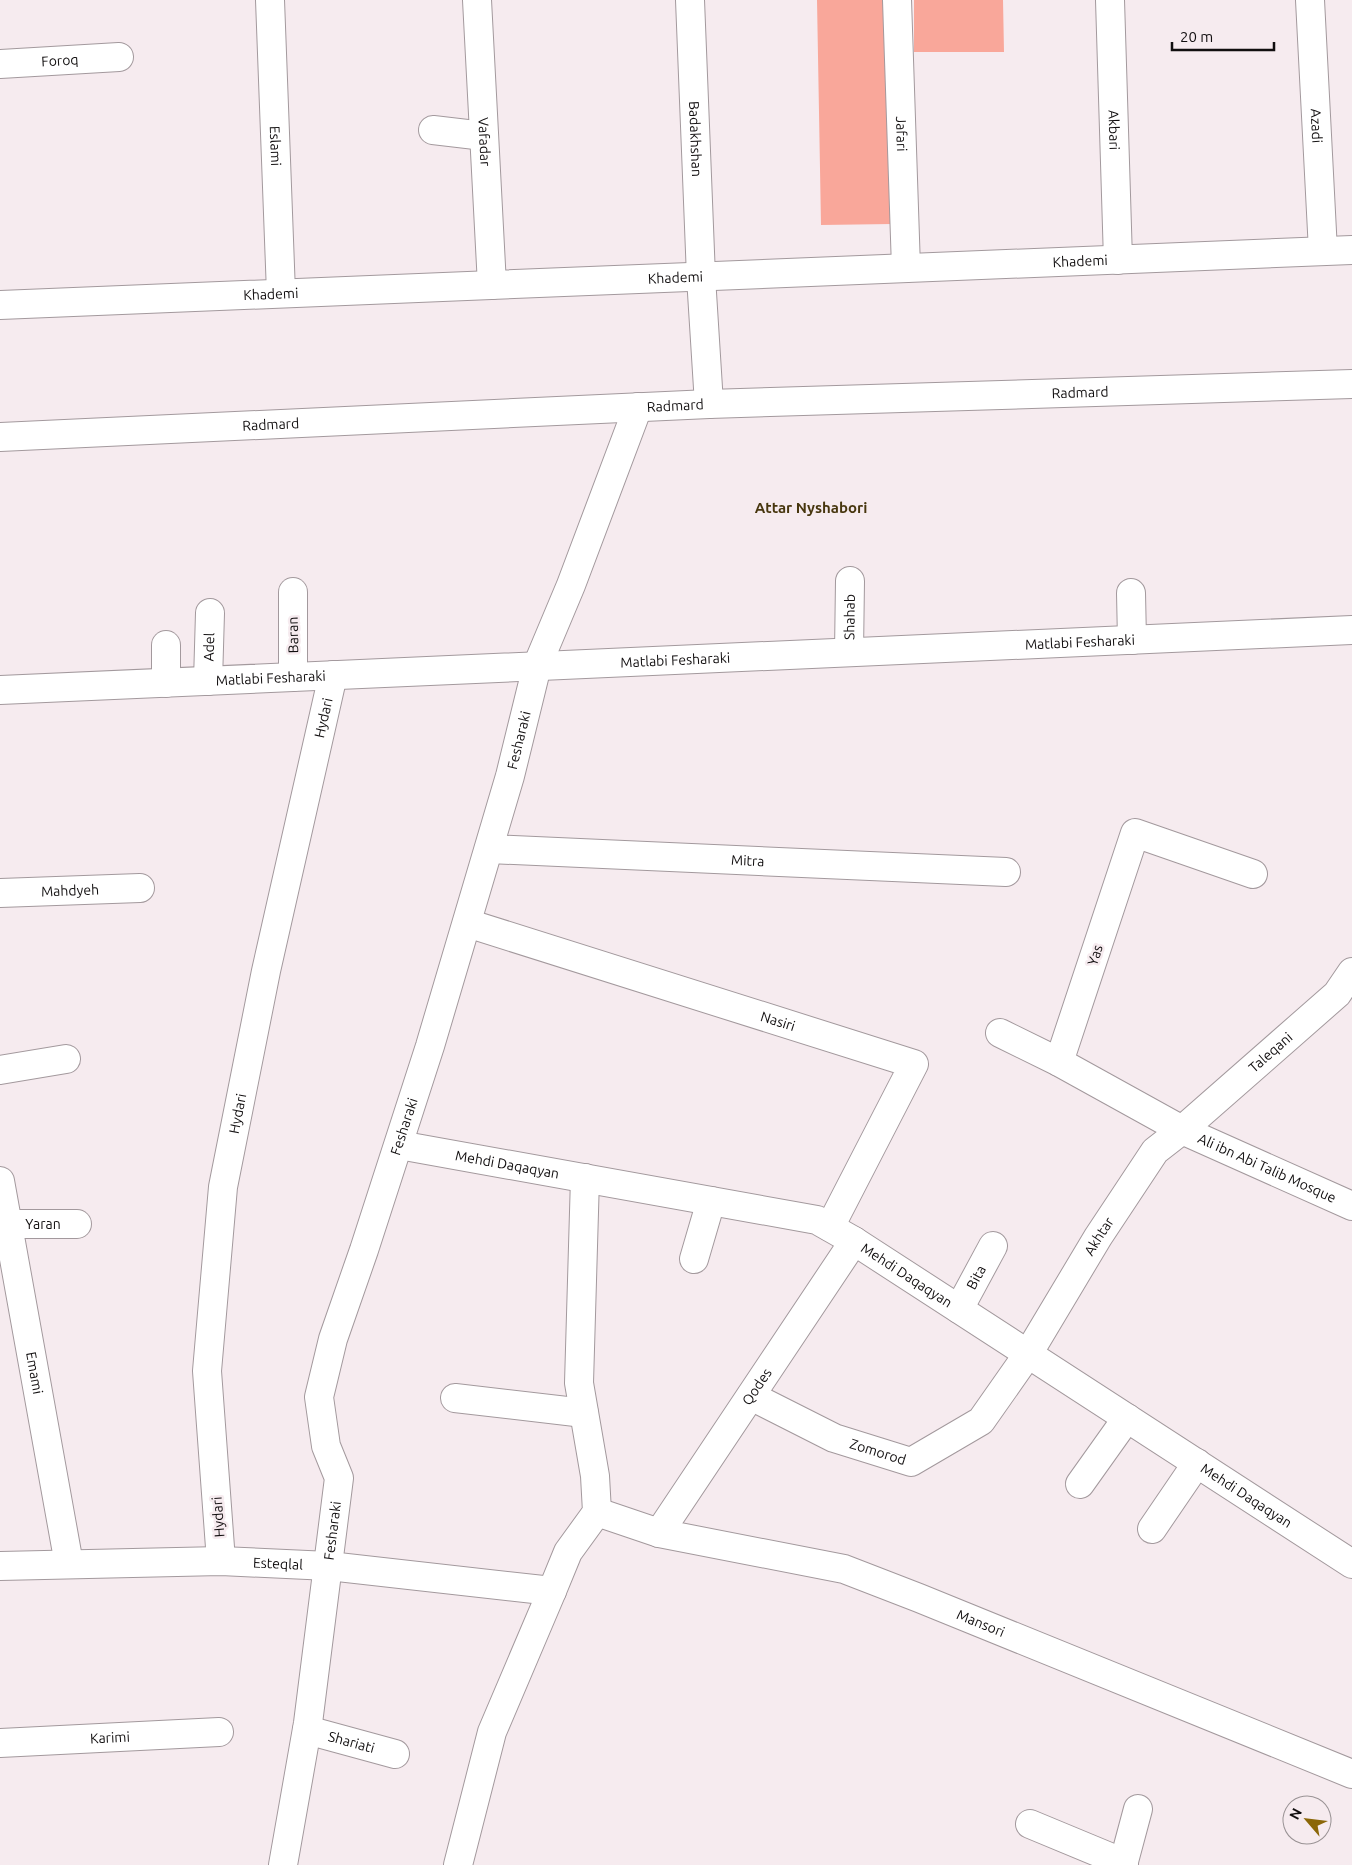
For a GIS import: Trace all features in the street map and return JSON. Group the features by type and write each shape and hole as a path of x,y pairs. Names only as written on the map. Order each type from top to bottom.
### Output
{"street":[{"name":"Eslami","path":"270,0 281,293"},
{"name":"Vafadar","path":"477,0 492,285"},
{"name":"Badakhshan","path":"690,0 701,277 709,404"},
{"name":"Jafari","path":"897,0 906,268"},
{"name":"Akbari","path":"1110,0 1118,260"},
{"name":"Azadi","path":"1310,0 1323,251"},
{"name":"Foroq","path":"0,64 119,57"},
{"path":"433,130 484,136"},
{"name":"Khademi","path":"0,305 1352,250"},
{"name":"Radmard","path":"0,437 709,404 1352,384"},
{"name":"Fesharaki","path":"291,1863 339,1478 326,1446 319,1397 333,1339 399,1145 467,923 510,776 537,666 571,585 638,407"},
{"name":"Shahab","path":"849,652 850,581"},
{"name":"Baran","path":"292,592 294,677"},
{"path":"1130,593 1132,640"},
{"name":"Adel","path":"208,681 210,613"},
{"name":"Matlabi Fesharaki","path":"0,690 1352,630"},
{"path":"166,645 166,683"},
{"name":"Hydari","path":"222,1561 207,1371 223,1187 266,972 333,675"},
{"name":"Yas","path":"1059,1062 1135,833 1253,874"},
{"name":"Mitra","path":"489,849 1006,872"},
{"name":"Mahdyeh","path":"0,892 140,888"},
{"name":"Nasiri","path":"467,923 914,1064 830,1227"},
{"name":"Taleqani","path":"1182,1130 1344,996 1352,972"},
{"path":"1000,1033 1059,1062 1182,1130"},
{"path":"0,1070 66,1059"},
{"name":"Ali ibn Abi Talib Mosque","path":"1182,1130 1352,1206"},
{"name":"Akhtar","path":"1028,1354 1098,1237 1155,1151 1182,1130"},
{"name":"Mehdi Daqaqyan","path":"399,1145 817,1220 854,1241 1352,1564"},
{"path":"458,1865 492,1732 568,1552 597,1512 594,1476 579,1383 585,1178"},
{"name":"Emami","path":"0,1181 69,1564"},
{"path":"694,1259 711,1201"},
{"name":"Yaran","path":"8,1224 78,1224"},
{"name":"Qodes","path":"659,1533 854,1241"},
{"name":"Bita","path":"959,1309 993,1246"},
{"name":"Zomorod","path":"751,1396 834,1438 911,1462 981,1421 1028,1354"},
{"path":"455,1398 584,1413"},
{"path":"1080,1484 1127,1418"},
{"path":"1152,1529 1196,1463"},
{"name":"Mansori","path":"597,1512 659,1533 844,1570 919,1598 1352,1774"},
{"name":"Esteqlal","path":"0,1566 222,1561 329,1566 552,1591"},
{"name":"Shariati","path":"307,1730 395,1754"},
{"name":"Karimi","path":"0,1744 219,1732"},
{"path":"1030,1824 1124,1864 1138,1809"}],"shaded area":[{"path":"817,0 883,0 892,224 821,225"},
{"path":"914,0 1003,0 1004,52 914,52"}],"district":[{"name":"Attar Nyshabori","path":"811,507"}]}
